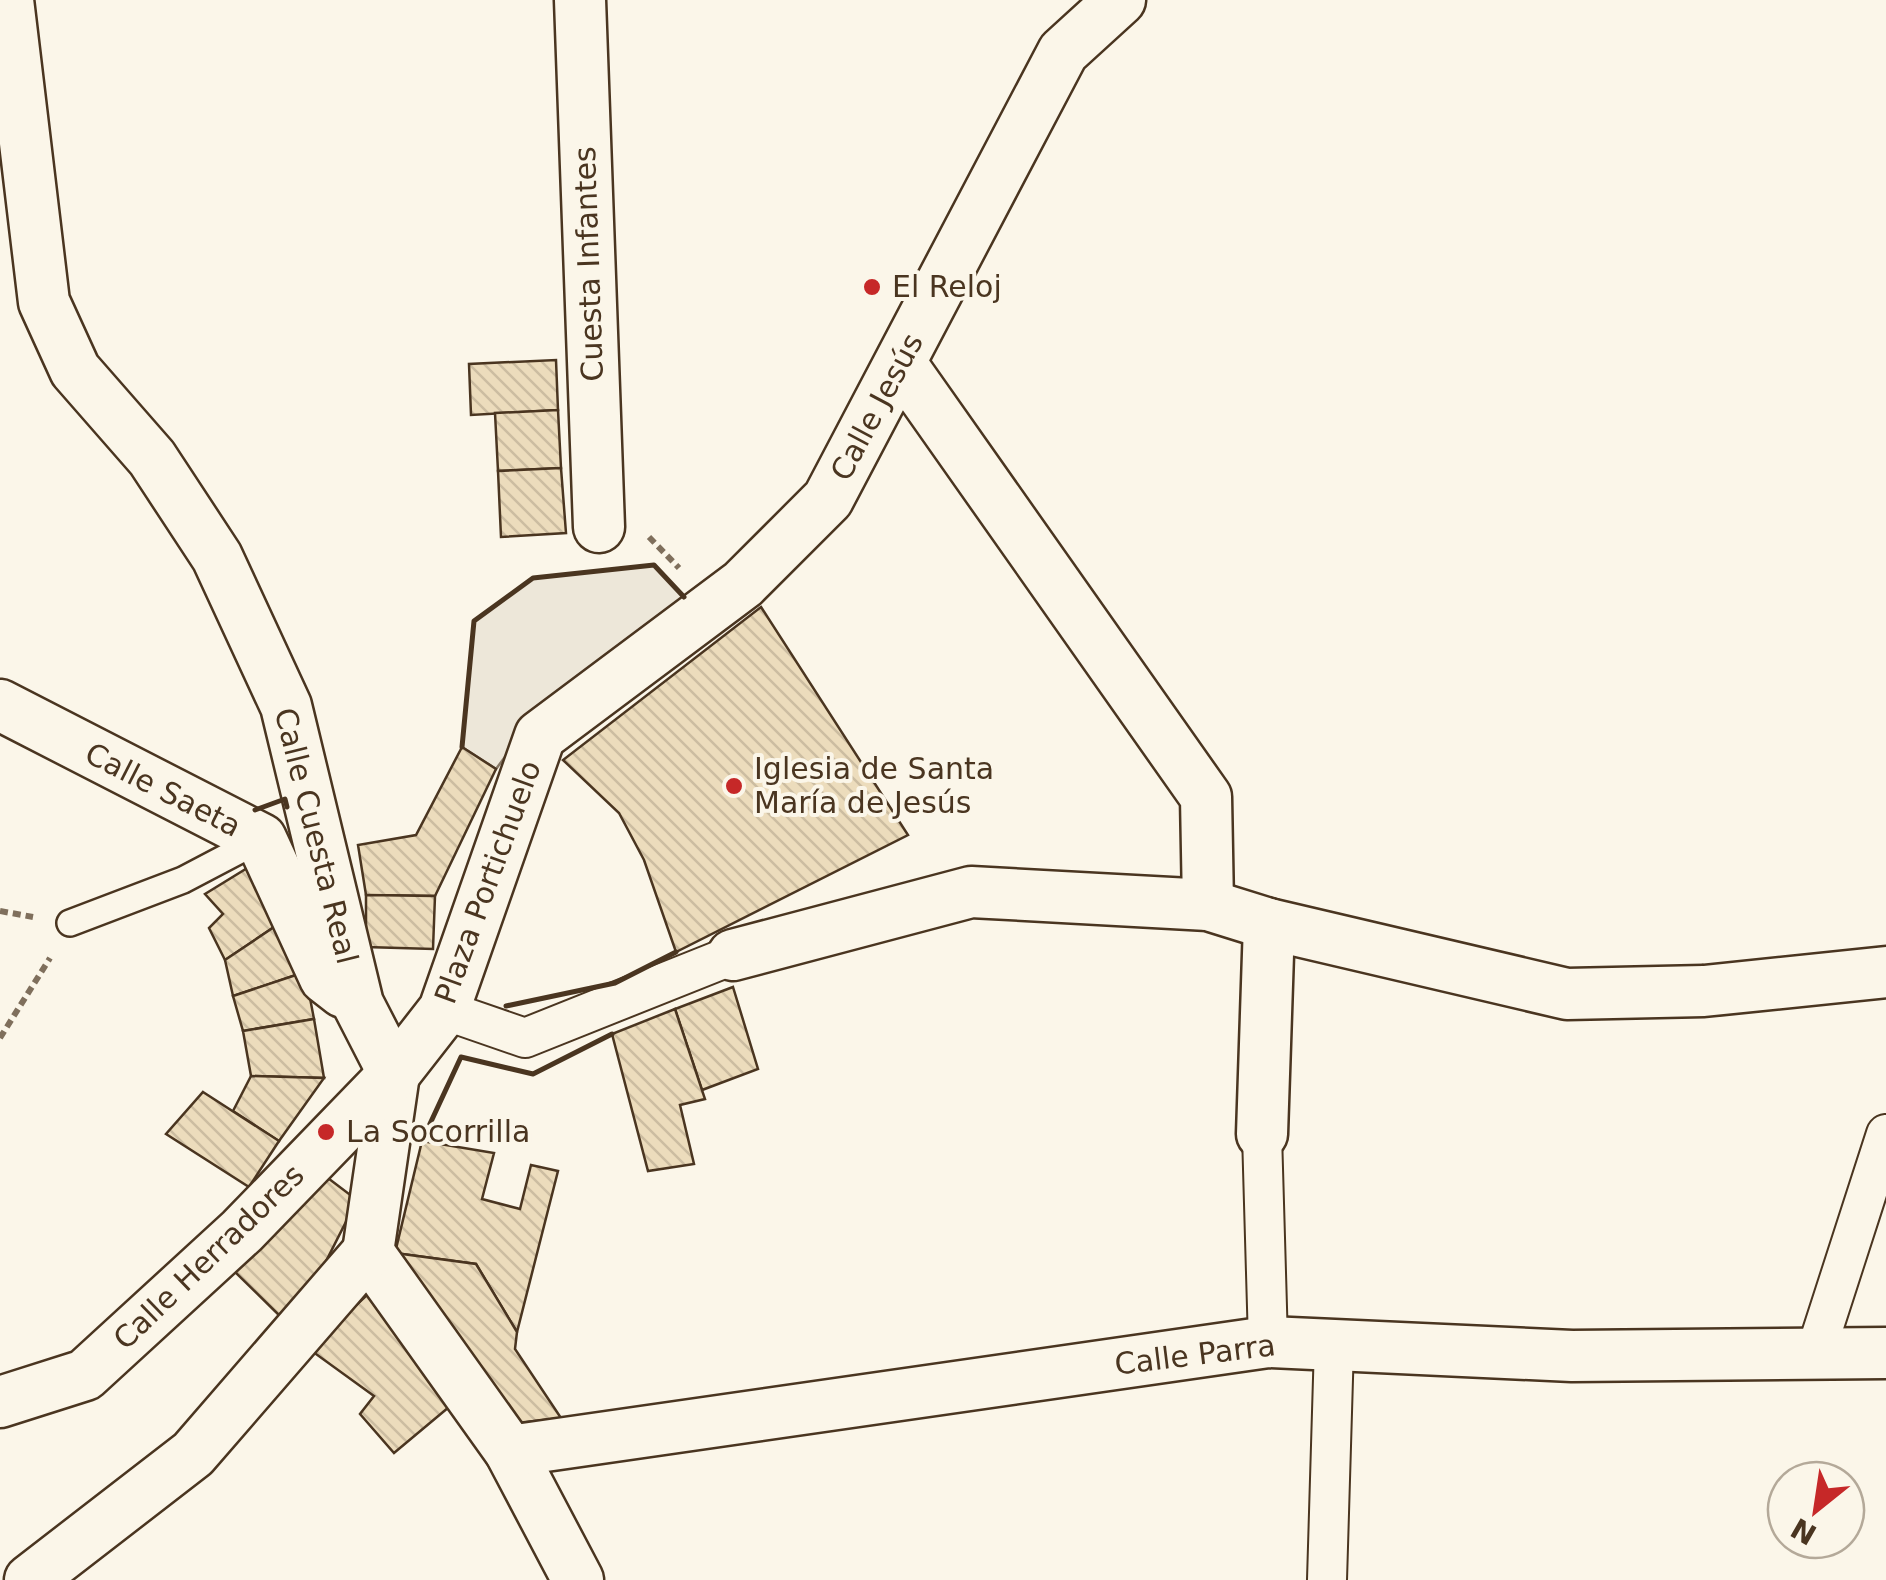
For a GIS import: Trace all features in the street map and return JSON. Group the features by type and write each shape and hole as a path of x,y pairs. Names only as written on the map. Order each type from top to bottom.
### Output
{"street":[{"name":"Calle Cuesta Real","path":"8,0 22,144 48,314 75,370 152,458 218,557 286,706 358,1004 394,1074"},
{"name":"Cuesta Infantes","path":"580,0 599,527"},
{"name":"Calle Jesús","path":"540,736 743,584 828,499 1063,52 1120,0"},
{"path":"901,364 1206,797 1208,904"},
{"name":"Calle Saeta","path":"0,705 261,839 325,978 358,1004"},
{"name":"Plaza Portichuelo","path":"368,1252 394,1074 444,1010 540,736"},
{"path":"444,1010 525,1038 734,954 972,892 1208,904 1269,924 1566,994 1704,992 1886,972"},
{"path":"1268,1342 1262,1134 1269,924"},
{"name":"Calle Herradores","path":"0,1402 85,1375 242,1232 394,1074"},
{"path":"1815,1354 1886,1134"},
{"path":"30,1580 193,1454 368,1252 510,1450 578,1580"},
{"name":"Calle Parra","path":"510,1450 1268,1342 1572,1356 1886,1353"},
{"path":"1327,1580 1334,1345"}],"lane":[{"path":"70,924 183,880 261,839"}],"path":[{"path":"0,1038 70,924"}],"shaded area":[{"path":"654,565 684,597 548,699 496,769 462,747 474,621 533,578"}],"building":[{"path":"556,360 558,410 471,415 469,364"},
{"path":"558,410 561,468 498,471 495,413"},
{"path":"561,468 566,533 501,537 498,471"},
{"name":"Iglesia de Santa María de Jesús","path":"761,607 908,835 676,952 644,860 619,813 563,760"},
{"path":"462,747 496,769 435,896 366,895 358,845 416,835"},
{"path":"249,867 283,921 225,960 209,928 223,914 205,894"},
{"path":"366,895 435,896 433,949 366,947"},
{"path":"283,921 305,972 233,996 225,960"},
{"path":"305,972 314,1019 243,1031 233,996"},
{"path":"733,987 758,1069 702,1090 675,1009"},
{"path":"675,1009 705,1099 680,1105 694,1164 648,1171 612,1034"},
{"path":"314,1019 324,1078 251,1076 243,1031"},
{"path":"251,1076 324,1078 279,1141 233,1111"},
{"path":"203,1092 279,1141 249,1187 166,1134"},
{"path":"422,1141 494,1153 482,1199 520,1209 531,1165 558,1171 517,1332 476,1264 395,1253"},
{"path":"316,1169 357,1200 317,1279 285,1321 231,1268"},
{"path":"395,1253 476,1264 517,1332 515,1349 561,1418 517,1423"},
{"path":"367,1295 449,1407 394,1453 360,1414 374,1396 309,1349"}],"wall":[{"path":"462,747 474,621 533,578 654,565 684,597"},
{"path":"255,810 285,799 287,807"},
{"path":"506,1006 615,983 676,952"},
{"path":"422,1141 461,1057 533,1074 612,1034"}],"place":[{"name":"El Reloj","path":"872,287"},
{"name":"Iglesia de Santa María de Jesús","path":"734,786"},
{"name":"La Socorrilla","path":"326,1132"}]}
